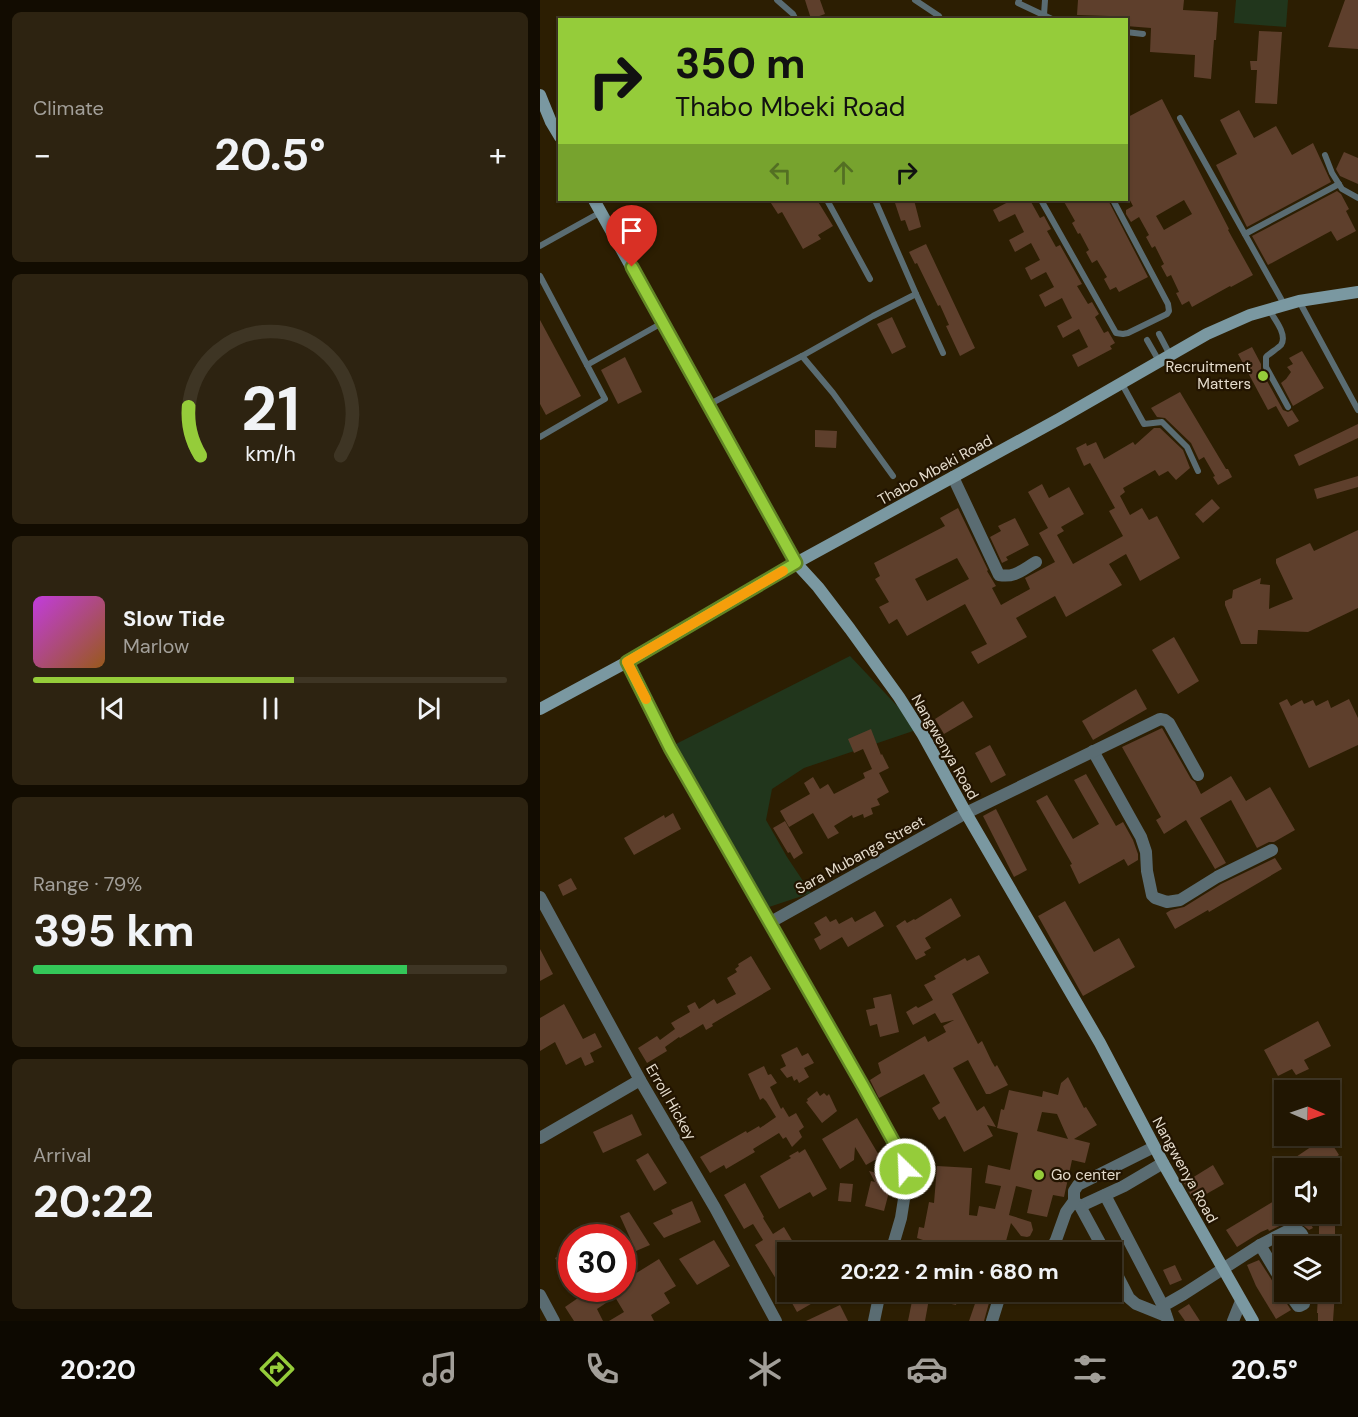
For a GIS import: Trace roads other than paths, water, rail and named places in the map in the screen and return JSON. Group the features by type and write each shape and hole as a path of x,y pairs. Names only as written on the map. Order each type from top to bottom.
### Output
{"main road":[{"path":"540,95 558,134"},
{"name":"Nangwenya Road","path":"595,201 796,563 818,587 850,629 923,735 1100,1043 1154,1147 1253,1321"},
{"name":"Thabo Mbeki Road","path":"540,709 627,662 796,563 1122,384 1207,334 1250,315 1299,301 1358,292"}],"street":[{"path":"953,477 999,575 1014,576 1036,562"},
{"path":"627,662 670,748 902,1157 907,1180 901,1218 894,1242"},
{"name":"Sara Mubanga Street","path":"769,923 966,813 1154,721 1160,719 1169,723 1198,775"},
{"path":"1093,751 1141,837 1146,852 1152,895 1155,898 1167,902 1180,900 1217,877 1272,850"},
{"name":"Erroll Hickey","path":"540,897 640,1080 715,1208 775,1321"},
{"path":"540,1138 640,1080"},
{"path":"1099,1242 1077,1203 1074,1191 1078,1185 1154,1147"},
{"path":"1054,1242 1066,1212 1077,1203 1105,1195 1163,1163"},
{"path":"1105,1195 1166,1314"},
{"path":"1277,1236 1294,1229 1304,1236"},
{"path":"1166,1314 1184,1294 1274,1238"},
{"path":"1260,1245 1274,1268"},
{"path":"1122,1284 1129,1298 1136,1304 1166,1314"},
{"path":"540,1295 554,1321"},
{"path":"1233,1321 1241,1301"},
{"path":"873,1321 878,1302"},
{"path":"992,1321 998,1302"}],"lane":[{"path":"777,0 795,18"},
{"path":"915,0 940,18"},
{"path":"1018,0 1018,3 1050,18"},
{"path":"1044,15 1045,0"},
{"path":"1128,33 1143,34"},
{"path":"1180,118 1285,306"},
{"path":"1325,155 1342,189 1358,198"},
{"path":"1245,234 1339,184"},
{"path":"828,201 870,279"},
{"path":"875,201 943,353"},
{"path":"1042,201 1116,333 1123,334 1141,330 1153,324 1169,311 1168,303 1114,201"},
{"path":"540,246 601,212"},
{"path":"540,276 605,399 540,436"},
{"path":"708,405 915,294"},
{"path":"1299,301 1358,410"},
{"path":"1269,310 1283,340 1282,344 1266,357 1266,367 1288,407"},
{"path":"587,364 663,323"},
{"path":"1159,334 1165,359"},
{"path":"1147,340 1165,359"},
{"path":"802,356 833,393 893,476"},
{"path":"1122,384 1144,424 1162,422 1187,447 1198,471"}],"place":[{"name":"Recruitment Matters","path":"1263,376"},
{"name":"Go center","path":"1039,1175"}]}
